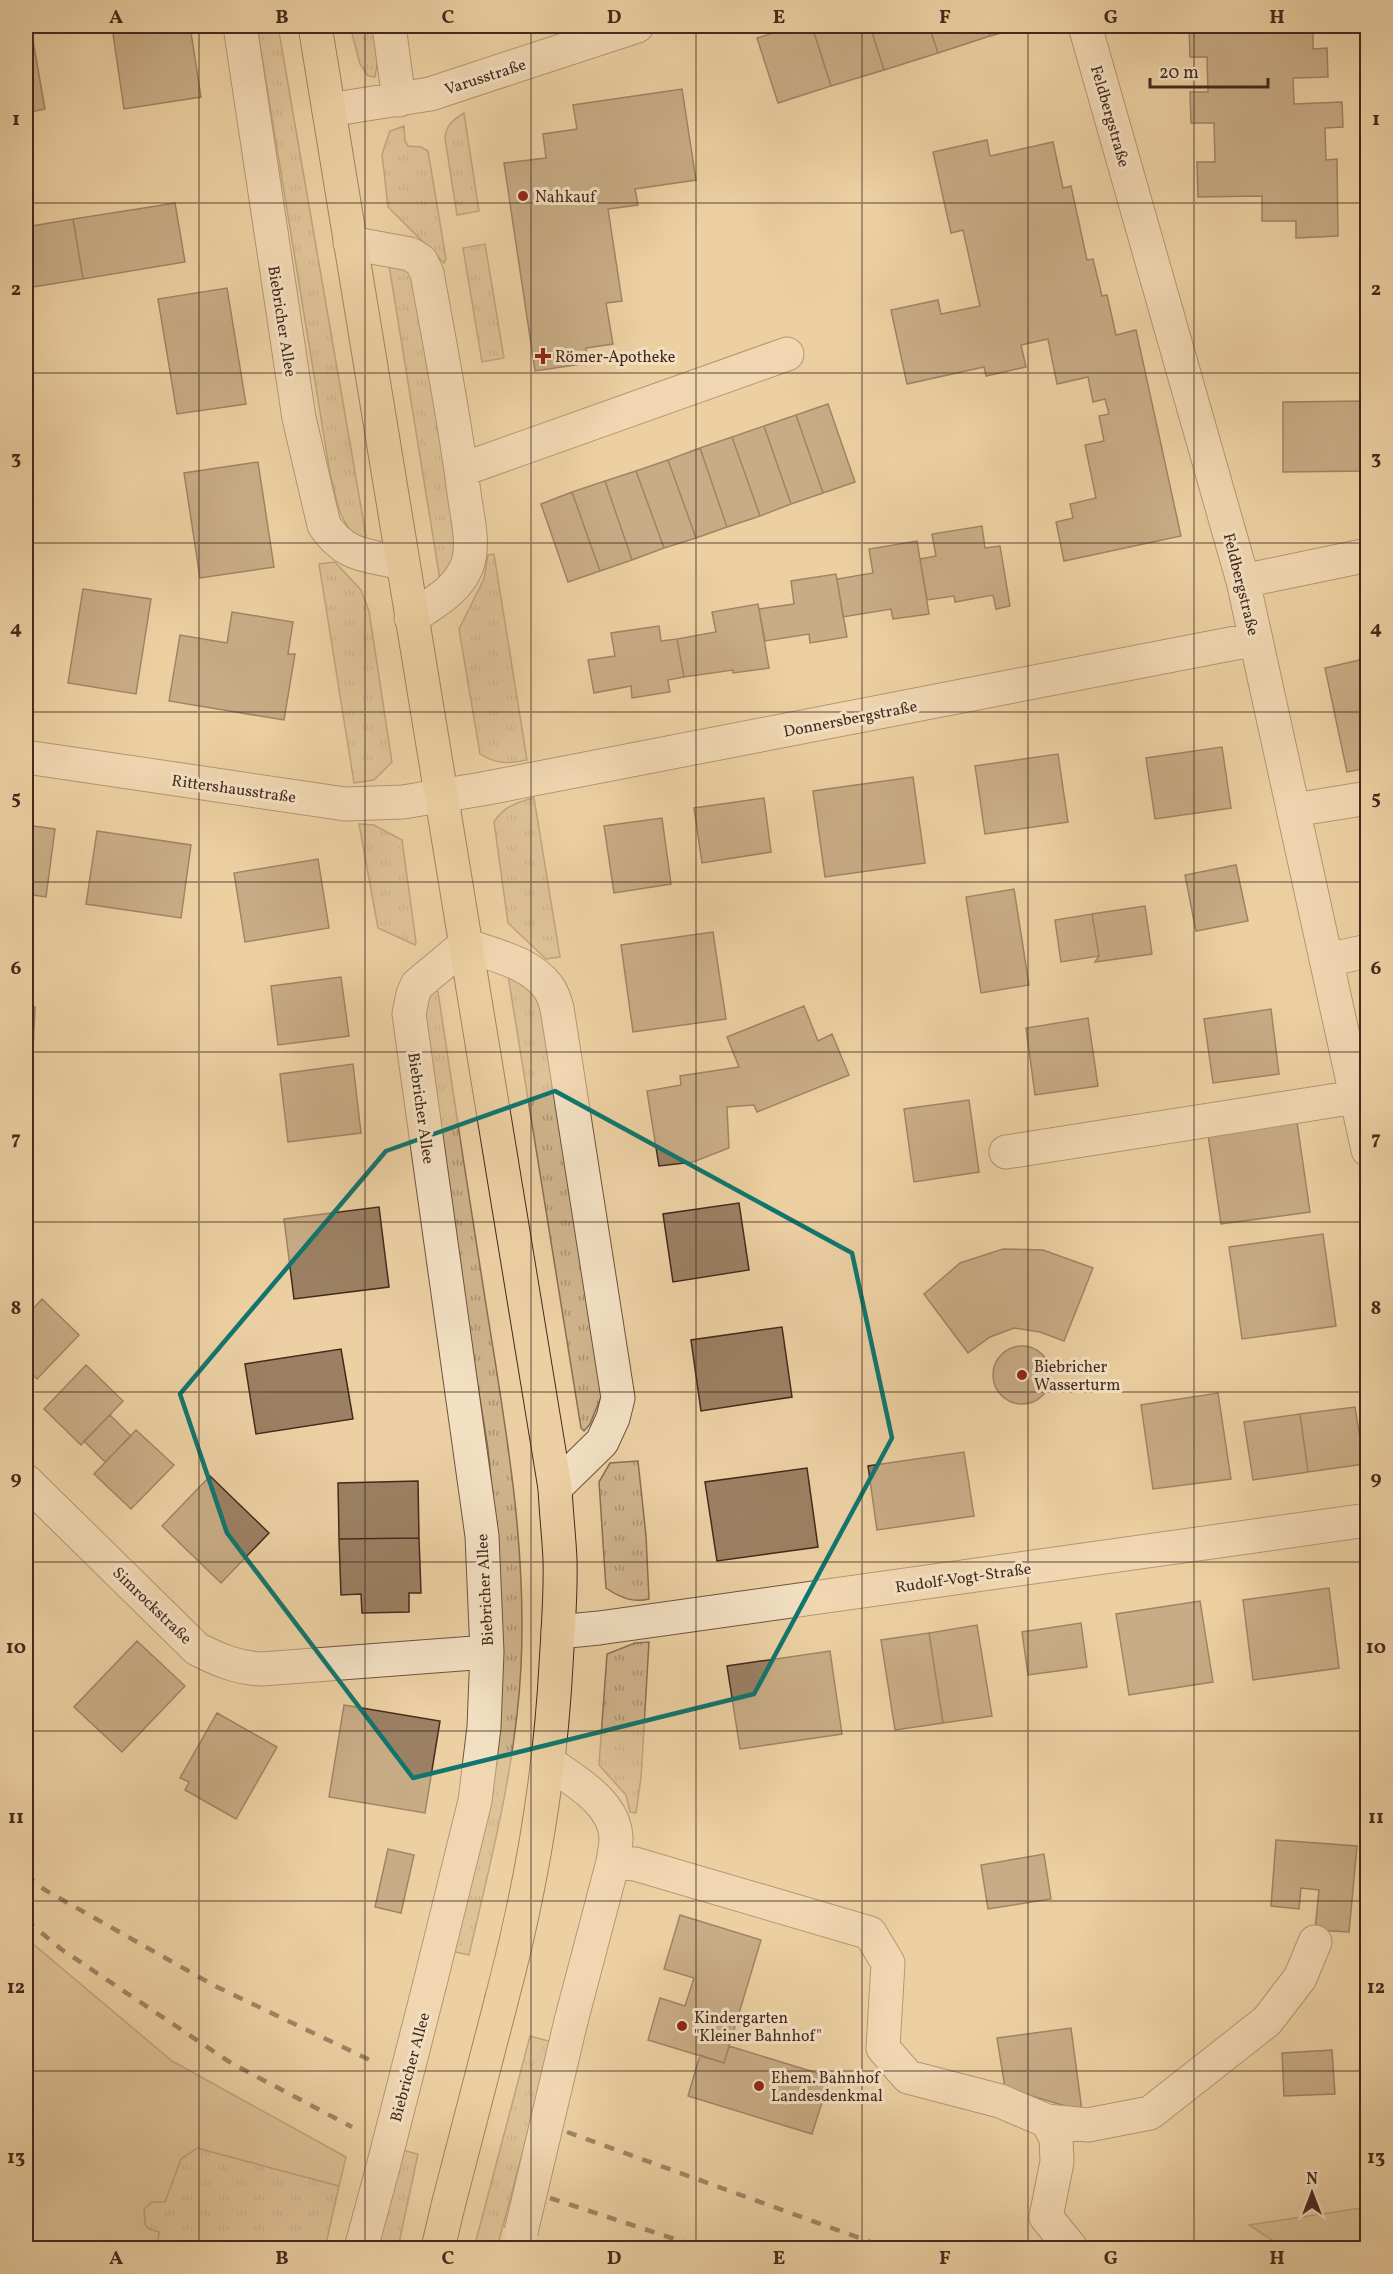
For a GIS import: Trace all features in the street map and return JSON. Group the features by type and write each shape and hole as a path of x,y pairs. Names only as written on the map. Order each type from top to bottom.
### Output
{"main road":[{"path":"315,26 555,1488 560,1562 558,1632 548,1762 538,1838 523,1913 438,2248"}],"street":[{"name":"Biebricher Allee","path":"240,26 299,418 324,525 334,540 349,550 402,563"},
{"path":"389,26 399,100"},
{"name":"Varusstraße","path":"329,110 430,94 637,26"},
{"name":"Feldbergstraße","path":"1085,26 1243,581 1368,1150"},
{"path":"350,243 410,254 421,261 427,273 461,470 471,540 468,564 451,591 411,618"},
{"path":"461,470 787,354"},
{"path":"1243,581 1368,555"},
{"name":"Donnersbergstraße","path":"443,796 1256,639"},
{"name":"Rittershausstraße","path":"26,757 345,804 403,802 443,796"},
{"path":"1294,810 1368,798"},
{"name":"Biebricher Allee","path":"361,2248 475,1802 484,1727 487,1652 482,1536 409,1014 417,985 465,945"},
{"path":"465,945 526,967 540,976 550,989 557,1008 618,1398 613,1418 602,1442 555,1488"},
{"path":"1326,960 1368,951"},
{"path":"1006,1152 1356,1097"},
{"name":"Simrockstraße","path":"26,1481 197,1649 226,1664 262,1669 487,1652"},
{"name":"Rudolf-Vogt-Straße","path":"558,1632 1368,1520"},
{"path":"519,2240 571,2020 613,1862 616,1836 599,1799 548,1762"},
{"path":"613,1862 635,1864 870,1933 888,1963 883,2048 908,2076 1000,2101 1047,2121 1088,2125 1150,2113 1267,2020 1300,1978 1315,1942"},
{"path":"1047,2121 1056,2138 1057,2162 1046,2217 1071,2248"}],"highlighted area":[{"path":"555,1091 852,1253 892,1438 754,1694 413,1778 227,1533 180,1394 386,1151"}],"green space":[{"path":"257,26 278,26 366,536 360,539 342,518 330,473"},
{"path":"350,26 377,26 380,45 375,77 368,76 360,64"},
{"path":"464,113 479,211 457,215 445,138 451,123"},
{"path":"404,126 405,141 408,146 421,147 428,151 446,259 444,263 388,207 382,154 390,131"},
{"path":"485,244 504,358 482,362 463,248"},
{"path":"396,258 424,288 457,527 455,559 440,580 389,265"},
{"path":"494,554 527,760 515,762 497,761 480,754 459,629 484,579 488,555"},
{"path":"335,562 361,590 369,611 392,762 374,780 354,783 319,564"},
{"path":"534,798 560,957 546,959 508,923 494,822 511,806"},
{"path":"359,824 374,825 402,840 415,945 378,928"},
{"path":"508,975 518,979 540,1002 605,1387 590,1424 584,1431 581,1428"},
{"path":"434,989 438,992 501,1400 513,1488 521,1577 521,1667 514,1740 494,1848 469,1955 451,1951 498,1550 488,1449 418,1012"},
{"path":"638,1461 646,1536 649,1599 631,1600 606,1588 599,1482 610,1463"},
{"path":"649,1642 641,1778 636,1813 630,1812 626,1795 599,1765 607,1654 635,1643"},
{"path":"26,1938 172,2061 346,2157 339,2186 197,2148 181,2159 165,2202 152,2202 144,2209 145,2225 159,2232 157,2248 26,2248"},
{"path":"530,2036 552,2042 497,2248 474,2248"},
{"path":"197,2148 339,2186 325,2248 157,2248 159,2232 145,2225 144,2209 152,2202 165,2201 181,2159"},
{"path":"398,2149 418,2154 398,2248 372,2248"},
{"path":"1367,2207 1367,2248 1284,2248 1249,2225"}],"building":[{"path":"190,26 201,97 124,109 112,27"},
{"path":"795,26 812,26 831,86 778,103 757,38"},
{"path":"812,26 870,26 884,70 831,86"},
{"path":"870,26 929,26 938,53 884,70"},
{"path":"929,26 987,26 990,36 938,53"},
{"path":"987,26 1026,26 990,36"},
{"path":"1189,26 1313,26 1313,49 1327,48 1328,77 1293,78 1294,104 1342,102 1343,127 1325,128 1326,160 1337,159 1338,236 1296,238 1296,221 1262,221 1262,196 1198,197 1197,162 1215,162 1214,123 1191,123 1190,92 1208,92 1207,57 1190,57"},
{"path":"32,35 45,109 26,113 26,36"},
{"path":"682,89 696,180 635,189 638,205 608,209 622,301 606,303 613,344 586,348 588,363 535,371 504,163 546,158 543,134 577,129 573,105"},
{"path":"987,140 990,156 1053,142 1063,188 1071,186 1087,260 1093,259 1102,296 1107,295 1116,335 1136,330 1181,536 1064,561 1056,522 1073,518 1070,504 1096,498 1085,445 1104,441 1099,416 1109,414 1105,399 1093,402 1088,377 1057,384 1048,339 1021,345 1026,367 986,376 984,367 907,384 891,310 938,300 941,314 980,306 963,230 951,233 933,152"},
{"path":"175,203 185,262 83,279 73,219"},
{"path":"73,219 83,279 26,288 26,227"},
{"path":"227,288 246,404 177,414 158,299"},
{"path":"1368,401 1368,471 1283,472 1283,402"},
{"path":"828,404 855,482 823,493 796,415"},
{"path":"796,415 823,493 791,504 764,426"},
{"path":"764,426 791,504 760,516 732,437"},
{"path":"732,437 760,516 727,527 700,448"},
{"path":"700,448 727,527 696,538 668,460"},
{"path":"668,460 696,538 664,548 636,471"},
{"path":"258,462 274,567 200,578 184,473"},
{"path":"636,471 664,548 632,560 605,481"},
{"path":"605,481 632,560 600,571 572,492"},
{"path":"572,492 600,571 568,582 541,504"},
{"path":"982,526 985,548 1000,546 1010,606 996,609 993,595 955,602 954,596 927,600 920,559 936,556 932,534"},
{"path":"917,541 929,614 893,619 891,609 843,617 837,579 873,573 869,549"},
{"path":"836,574 847,637 810,643 809,634 765,641 759,609 794,604 791,581"},
{"path":"83,589 151,599 136,694 68,683"},
{"path":"758,604 769,668 733,673 733,670 684,677 677,639 716,632 712,612"},
{"path":"232,612 293,622 288,654 295,654 284,720 169,701 180,635 227,643"},
{"path":"659,626 661,641 677,639 684,677 668,680 670,692 632,698 631,686 594,693 588,660 615,656 611,633"},
{"path":"1368,658 1368,768 1347,772 1325,668"},
{"path":"1222,747 1231,808 1155,819 1146,758"},
{"path":"1058,754 1068,822 985,834 975,766"},
{"path":"913,777 925,863 825,877 813,791"},
{"path":"764,798 771,852 702,863 694,808"},
{"path":"662,818 671,884 614,893 604,826"},
{"path":"26,825 55,829 46,897 26,894"},
{"path":"97,831 191,845 181,918 86,904"},
{"path":"318,859 329,928 245,942 234,873"},
{"path":"1236,865 1248,921 1196,931 1185,875"},
{"path":"1014,889 1029,985 981,993 966,897"},
{"path":"1145,906 1152,954 1095,962 1099,956 1092,914"},
{"path":"1092,914 1099,956 1061,962 1055,920"},
{"path":"713,932 726,1019 633,1032 621,945"},
{"path":"341,977 349,1036 278,1045 271,986"},
{"path":"804,1006 818,1041 832,1034 849,1075 757,1112 754,1105 727,1107 729,1148 693,1162 659,1166 647,1091 681,1085 680,1076 739,1067 727,1037"},
{"path":"26,1007 35,1007 31,1096 26,1096"},
{"path":"1271,1009 1279,1074 1213,1083 1204,1019"},
{"path":"1088,1018 1098,1086 1035,1095 1026,1028"},
{"path":"353,1064 361,1133 288,1142 280,1074"},
{"path":"969,1100 979,1172 914,1182 904,1109"},
{"path":"1297,1122 1310,1212 1221,1224 1208,1134"},
{"path":"739,1203 749,1270 673,1282 663,1214"},
{"path":"379,1207 389,1287 294,1299 284,1219"},
{"path":"1323,1234 1336,1326 1242,1339 1229,1247"},
{"path":"1003,1249 1043,1250 1093,1268 1064,1341 1040,1332 1014,1328 990,1337 968,1353 924,1294 960,1263"},
{"path":"42,1299 79,1335 37,1379 26,1368 26,1316"},
{"path":"782,1327 792,1397 701,1411 691,1340"},
{"name":"Biebricher Wasserturm","path":"1016,1346 1028,1346 1043,1354 1051,1369 1051,1381 1043,1396 1028,1404 1016,1404 1001,1396 993,1381 993,1369 1001,1354"},
{"path":"341,1349 353,1419 256,1434 245,1364"},
{"path":"86,1365 123,1401 81,1445 44,1409"},
{"path":"1218,1393 1231,1479 1153,1489 1141,1405"},
{"path":"1355,1407 1364,1464 1308,1472 1300,1414"},
{"path":"1300,1414 1308,1472 1253,1480 1244,1422"},
{"path":"110,1415 131,1436 105,1462 84,1441"},
{"path":"136,1430 174,1465 131,1509 94,1474"},
{"path":"964,1452 974,1516 877,1530 868,1466"},
{"path":"807,1468 818,1547 717,1561 705,1482"},
{"path":"210,1476 269,1533 221,1583 162,1526"},
{"path":"418,1481 419,1538 339,1539 338,1483"},
{"path":"419,1538 421,1593 409,1593 409,1612 362,1613 361,1594 341,1595 339,1539"},
{"path":"1329,1588 1339,1668 1253,1680 1243,1600"},
{"path":"1200,1601 1213,1682 1129,1695 1116,1614"},
{"path":"1081,1623 1087,1667 1028,1675 1022,1632"},
{"path":"977,1625 992,1716 943,1723 929,1633"},
{"path":"929,1633 943,1723 895,1730 881,1640"},
{"path":"137,1641 185,1686 122,1752 74,1707"},
{"path":"830,1651 842,1734 740,1749 727,1666"},
{"path":"344,1705 440,1721 425,1813 329,1797"},
{"path":"217,1713 277,1747 236,1819 185,1790 189,1782 180,1778"},
{"path":"1276,1840 1357,1846 1349,1932 1315,1930 1319,1890 1301,1888 1299,1909 1271,1906"},
{"path":"388,1849 414,1855 401,1913 375,1907"},
{"path":"1044,1854 1051,1899 988,1909 981,1865"},
{"path":"680,1915 761,1940 724,2063 648,2040 660,1998 685,2006 694,1978 664,1969"},
{"path":"1071,2028 1082,2111 1005,2088 997,2038"},
{"name":"Ehem. Bahnhof Landesdenkmal","path":"729,2046 830,2077 812,2134 688,2096 700,2055 724,2063"},
{"path":"1332,2050 1335,2094 1284,2096 1282,2053"}],"railway":[{"path":"26,1875 45,1890 215,1986 372,2061"},
{"path":"26,1920 61,1949 231,2063 352,2127"},
{"path":"567,2132 887,2248"},
{"path":"550,2198 702,2248"}],"place":[{"name":"Nahkauf","path":"523,196"},
{"name":"Römer-Apotheke","path":"543,356"},
{"name":"Biebricher Wasserturm","path":"1022,1375"},
{"name":"Kindergarten \"Kleiner Bahnhof\"","path":"682,2026"},
{"name":"Ehem. Bahnhof Landesdenkmal","path":"759,2086"}]}
